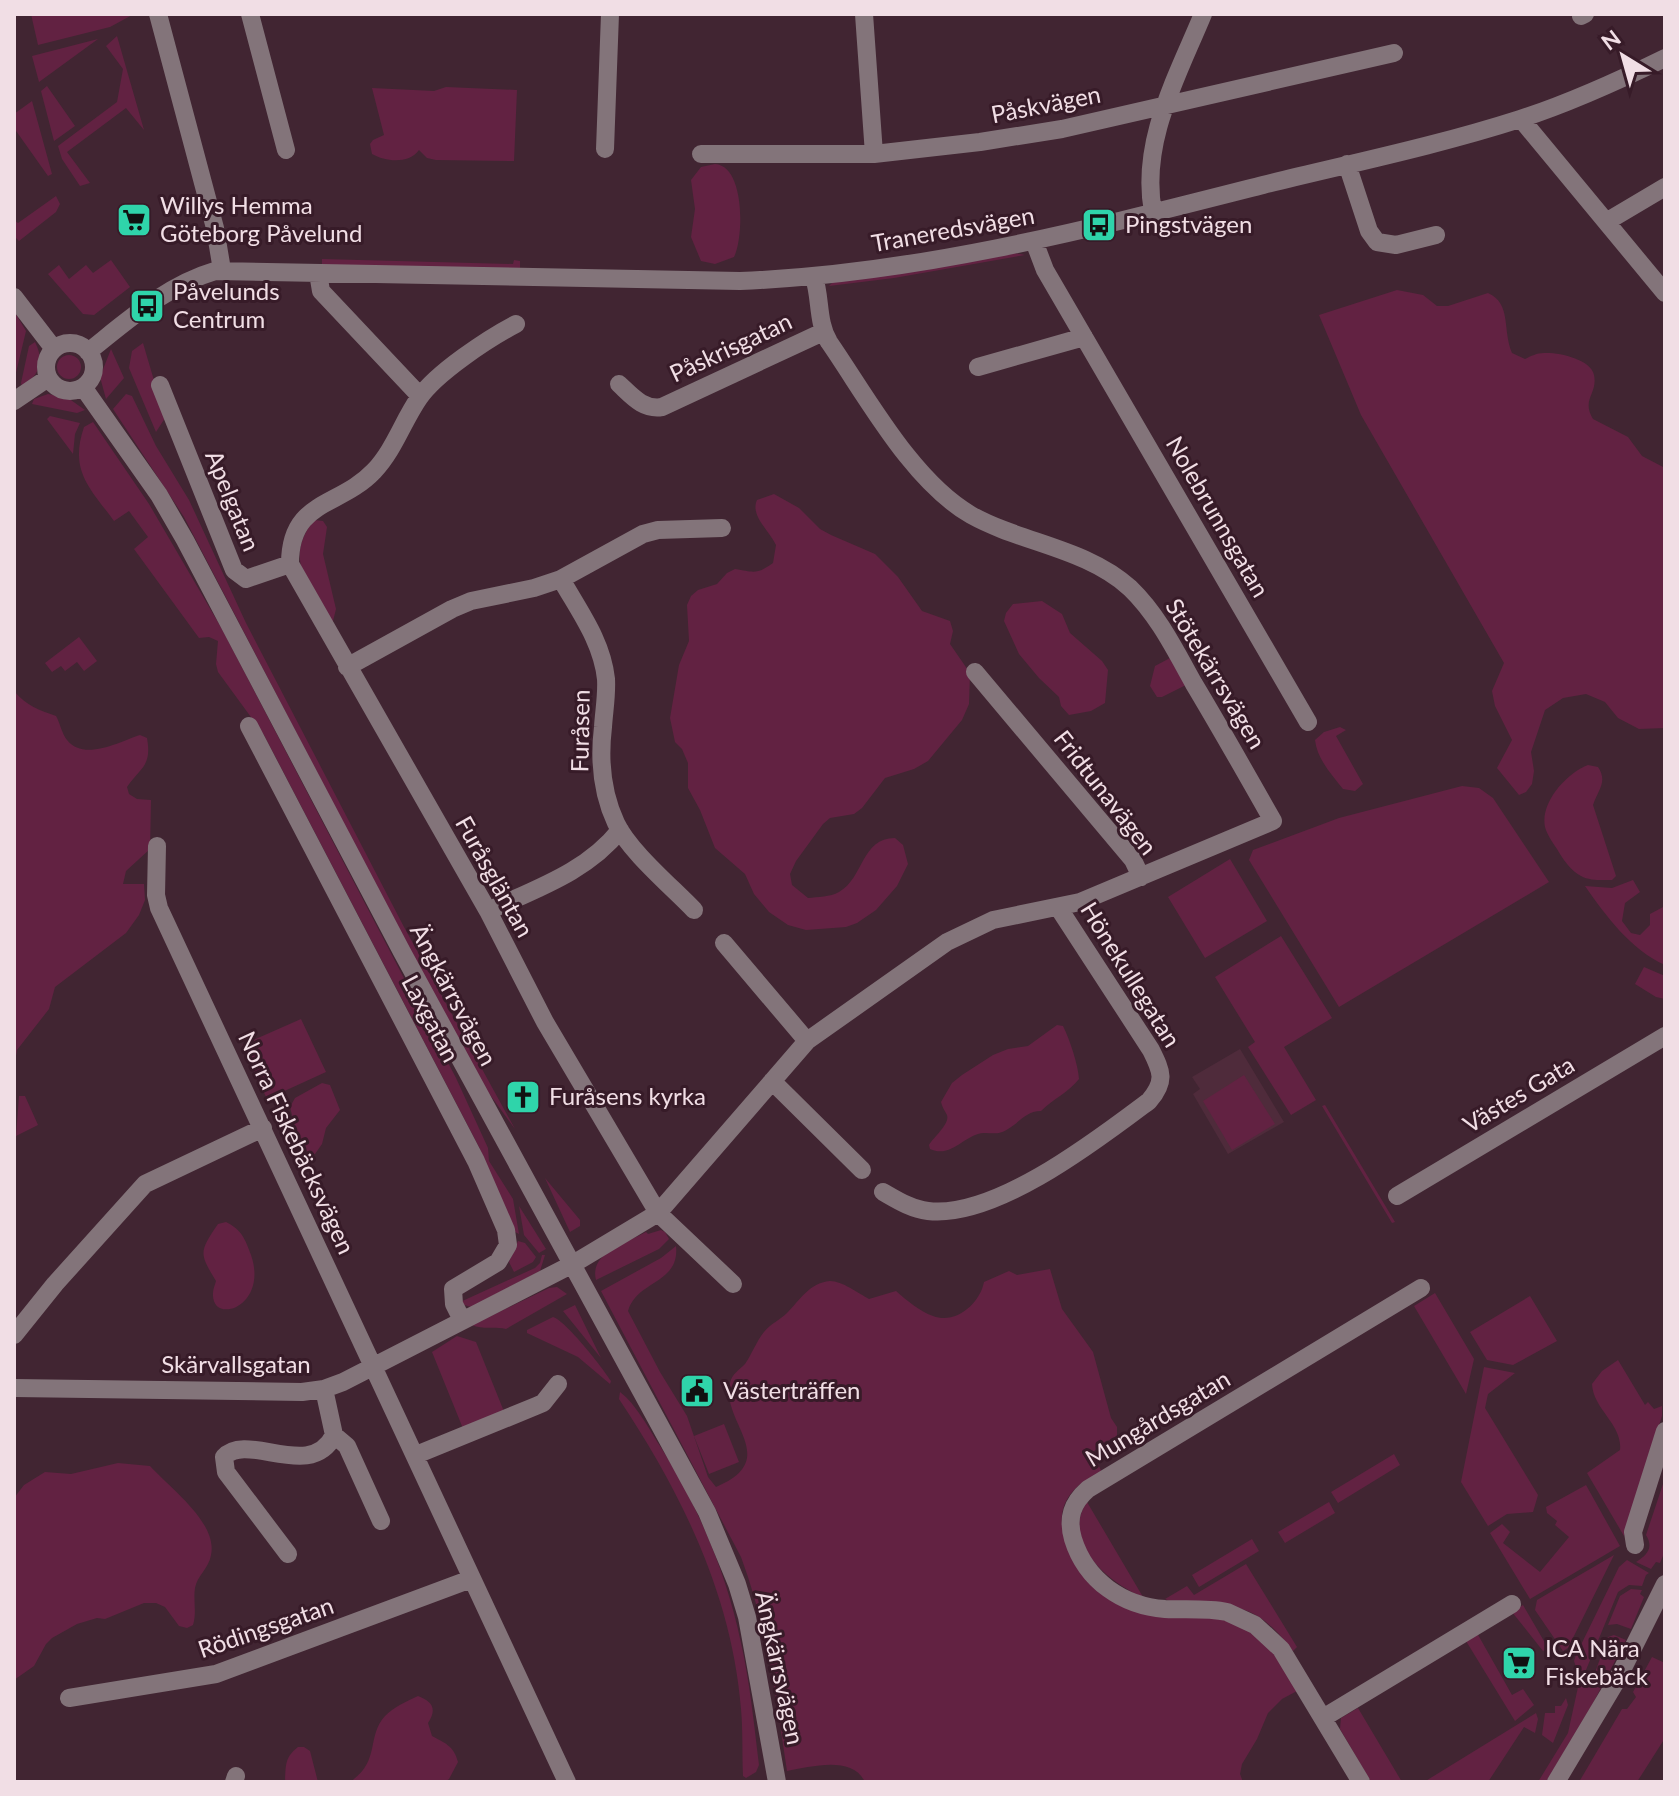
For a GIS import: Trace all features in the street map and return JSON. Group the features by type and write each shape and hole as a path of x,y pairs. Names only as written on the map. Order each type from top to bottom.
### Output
{"street":[{"path":"158,14 212,216 222,270"},
{"path":"250,14 286,150"},
{"path":"605,149 610,14"},
{"path":"864,14 874,154"},
{"path":"1153,212 1150,179 1157,126 1203,14"},
{"name":"Påskvägen","path":"701,154 874,154 1062,129 1394,53"},
{"name":"Traneredsvägen","path":"88,352 160,298 190,281 222,270 691,281 814,277 953,258 1153,212 1521,119 1573,100 1665,58"},
{"path":"1521,119 1665,293"},
{"path":"1347,164 1369,231 1377,242 1396,245 1436,235"},
{"path":"1606,222 1665,187"},
{"name":"Nolebrunnsgatan","path":"1034,241 1045,270 1308,722"},
{"path":"318,273 321,291 420,396"},
{"name":"Stötekärrsvägen","path":"814,277 823,332 903,450 943,495 971,515 1105,570 1130,589 1163,629 1273,821 1141,877"},
{"path":"14,297 54,349"},
{"name":"Apelgatan","path":"160,385 234,570 246,579 290,564 292,541 301,520 318,505 350,490 371,474 381,463 420,396 470,353 516,324"},
{"name":"Påskrisgatan","path":"619,384 640,403 662,407 823,332"},
{"path":"978,367 1084,337"},
{"path":"68,343 83,347 88,352 94,367 89,382 83,387 64,390 48,378 47,359 54,349 68,343"},
{"path":"14,401 48,378"},
{"name":"Ängkärrsvägen","path":"83,387 159,495 185,540 402,952 707,1512 728,1561 750,1632 772,1781"},
{"path":"347,667 452,609 561,579 643,534 658,530 722,528"},
{"name":"Furåsgläntan","path":"290,564 488,911 545,1022 658,1213 733,1284"},
{"name":"Furåsen","path":"561,579 601,655 606,682 600,756 611,811 620,830 694,910"},
{"name":"Fridtunavägen","path":"807,1041 960,934 993,920 1080,902 1141,877 1133,860 975,672"},
{"name":"Laxgatan","path":"249,726 476,1161 506,1230 508,1245 502,1257 453,1289 454,1304 462,1320"},
{"path":"488,911 580,867 608,845 620,830"},
{"name":"Norra Fiskebäcksvägen","path":"157,846 156,895 159,908 567,1782"},
{"name":"Hönekullegatan","path":"883,1192 925,1210 949,1211 979,1203 1067,1161 1149,1101 1158,1091 1161,1074 1151,1050 1058,907"},
{"path":"724,943 807,1041"},
{"name":"Västes Gata","path":"1397,1196 1665,1036"},
{"name":"Skärvallsgatan","path":"14,1388 302,1392 324,1389 573,1264 658,1213 807,1041"},
{"path":"772,1081 862,1170"},
{"path":"14,1335 55,1284 145,1184 263,1128"},
{"name":"Mungårdsgatan","path":"1361,1782 1281,1649 1255,1625 1240,1616 1213,1609 1142,1606 1126,1600 1104,1586 1086,1567 1070,1527 1070,1517 1079,1497 1088,1489 1421,1288"},
{"path":"416,1455 543,1403 558,1384"},
{"path":"324,1389 334,1435 350,1452 381,1521"},
{"path":"1635,1545 1633,1532 1665,1431"},
{"path":"288,1554 226,1472 224,1457 227,1452 244,1450 307,1456 327,1447 334,1435"},
{"name":"Rödingsgatan","path":"69,1698 217,1674 471,1579"},
{"path":"1556,1782 1617,1680 1665,1584"},
{"path":"1323,1718 1512,1604"}],"shaded area":[{"path":"31,14 134,14 110,27 38,45"},
{"path":"117,36 144,130 126,108 67,152 90,183 80,186 62,159 58,146 117,102 123,69 106,46"},
{"path":"98,39 39,82 32,56"},
{"path":"47,86 75,126 54,141 41,91"},
{"path":"446,87 517,90 514,161 436,160 427,158 419,150 403,160 384,159 372,154 370,144 384,135 372,88 434,91"},
{"path":"32,101 52,174 48,176 14,128 14,114"},
{"path":"715,164 725,168 732,177 740,204 740,219 734,257 715,264 701,261 691,237 695,209 691,180 701,167"},
{"path":"56,196 60,204 56,212 19,241 14,236 14,220 18,223"},
{"path":"1014,253 1025,255 829,286 833,282"},
{"path":"322,259 513,264 514,260 520,261 520,268 322,266"},
{"path":"111,260 130,287 94,315 83,314 48,274 59,265 69,279 86,265 93,273"},
{"path":"1397,290 1423,295 1437,306 1448,306 1488,293 1496,298 1504,310 1512,353 1525,359 1539,354 1557,354 1587,365 1592,369 1595,382 1589,401 1593,419 1628,437 1642,456 1665,468 1665,728 1639,729 1618,718 1605,702 1586,694 1563,698 1545,710 1531,752 1534,771 1532,784 1519,795 1497,768 1512,740 1495,706 1492,691 1504,663 1361,415 1319,315"},
{"path":"14,311 26,331 14,381"},
{"path":"35,342 40,356 39,368 22,387 29,346"},
{"path":"143,343 165,418 156,432 129,368 132,351"},
{"path":"111,349 124,378 106,399 100,377"},
{"path":"69,355 77,359 81,367 77,375 69,379 61,375 57,367 61,359"},
{"path":"48,394 68,398 85,410 77,413 32,404 34,399"},
{"path":"126,394 132,396 156,446 189,500 246,623 404,927 515,1129 485,1088 450,1028 184,517 113,409"},
{"path":"50,416 80,423 75,434 73,454 47,419"},
{"path":"93,422 149,504 222,629 456,1078 488,1148 489,1161 513,1199 519,1234 515,1232 479,1147 264,735 218,672 218,641 209,637 199,638 134,549 148,537 129,511 114,521 84,478 79,456 80,442 84,427"},
{"path":"774,494 799,508 820,529 875,554 898,577 922,611 950,621 953,631 950,644 970,673 969,704 962,720 928,761 885,778 854,814 830,818 796,861 790,874 792,885 808,898 824,896 835,894 847,886 875,844 895,838 903,845 908,864 897,886 876,910 846,927 806,930 788,925 769,912 754,894 745,874 715,848 688,788 688,763 675,742 670,718 679,665 689,641 687,605 691,596 698,590 717,584 735,569 755,572 773,563 776,545 758,517 756,506 757,500"},
{"path":"314,520 323,521 327,527 323,554 336,609 332,625 303,573 300,561 300,548"},
{"path":"1042,601 1062,614 1070,633 1108,670 1105,703 1091,711 1069,715 1061,706 1059,697 1019,654 1004,621 1013,604"},
{"path":"79,637 97,661 84,671 77,662 65,671 61,666 52,672 45,663"},
{"path":"1170,658 1186,685 1157,697 1150,686 1155,666"},
{"path":"14,691 29,704 56,716 65,738 74,746 93,750 140,735 147,738 147,761 127,787 129,794 137,799 151,800 150,849 126,871 123,884 144,884 145,900 139,915 126,933 55,987 49,1009 17,1050 14,1067"},
{"path":"1340,727 1346,730 1336,736 1363,784 1355,791 1343,789 1316,747 1315,740 1324,732"},
{"path":"1588,765 1598,767 1601,772 1601,786 1593,805 1616,876 1612,880 1585,878 1577,874 1561,856 1545,827 1547,808 1557,790"},
{"path":"1462,786 1479,788 1493,798 1549,882 1339,1007 1249,860 1253,850 1339,818"},
{"path":"1230,859 1267,921 1205,958 1168,897"},
{"path":"1633,880 1640,892 1625,903 1622,921 1631,933 1640,935 1650,925 1650,914 1665,906 1665,965 1630,941 1585,886 1612,888"},
{"path":"1281,936 1332,1018 1284,1047 1316,1100 1291,1115 1248,1047 1255,1042 1215,977"},
{"path":"1644,967 1665,976 1665,999 1635,984"},
{"path":"301,1019 326,1072 267,1099 242,1045"},
{"path":"1057,1025 1063,1026 1073,1052 1079,1079 1075,1084 1041,1111 1027,1115 1005,1131 977,1134 945,1151 930,1149 929,1145 947,1119 941,1102 952,1083 993,1055 1028,1046"},
{"path":"1240,1049 1284,1122 1228,1154 1193,1094 1200,1089 1192,1077"},
{"path":"1244,1075 1275,1124 1232,1150 1203,1101"},
{"path":"322,1083 330,1085 340,1110 326,1128 322,1144 315,1154 308,1153 295,1127 290,1107 295,1098"},
{"path":"19,1096 25,1096 38,1125 16,1136"},
{"path":"1325,1105 1395,1222 1392,1223 1322,1106"},
{"path":"545,1178 580,1220 580,1226 570,1232"},
{"path":"519,1206 546,1249 539,1253 524,1235"},
{"path":"226,1222 236,1228 245,1240 254,1273 252,1288 246,1299 229,1309 215,1303 213,1293 216,1281 204,1258 207,1241 218,1224"},
{"path":"661,1230 669,1239 659,1249 596,1280 595,1271 603,1256 646,1232"},
{"path":"518,1241 525,1243 536,1257 533,1262 514,1272 509,1262"},
{"path":"676,1246 671,1268 640,1293 628,1311 687,1416 708,1477 716,1487 735,1476 745,1464 747,1452 729,1398 731,1380 745,1364 766,1329 811,1289 830,1281 845,1285 869,1299 896,1291 928,1314 942,1318 966,1310 978,1297 984,1282 1009,1271 1017,1275 1050,1269 1062,1309 1093,1352 1111,1418 1117,1427 1117,1438 1106,1441 1093,1452 1102,1473 1080,1485 1066,1502 1062,1528 1071,1554 1095,1588 1207,1614 1248,1630 1272,1651 1297,1691 1282,1699 1268,1713 1242,1764 1240,1774 1243,1782 865,1782 851,1768 841,1766 787,1771 764,1636 741,1557 601,1291 661,1258"},
{"path":"545,1255 540,1271 471,1307 458,1303 535,1268"},
{"path":"557,1287 567,1294 506,1329 472,1325 549,1288"},
{"path":"1435,1293 1474,1359 1466,1394 1414,1306"},
{"path":"1530,1296 1557,1341 1513,1365 1487,1360 1470,1332"},
{"path":"575,1305 601,1358 563,1311"},
{"path":"553,1317 584,1345 611,1381 610,1384 578,1357 527,1333 527,1330"},
{"path":"457,1336 476,1342 505,1414 464,1431 432,1352"},
{"path":"1618,1360 1645,1405 1648,1402 1654,1409 1662,1406 1662,1416 1624,1536 1587,1473 1620,1450 1617,1433 1597,1401 1592,1384 1602,1371"},
{"path":"1484,1367 1515,1373 1488,1394 1485,1408 1538,1495 1533,1512 1507,1514 1488,1526 1461,1482"},
{"path":"620,1392 642,1417 687,1492 710,1541 728,1592 747,1673 759,1765 756,1772 746,1778 743,1776 742,1717 736,1667 715,1585 682,1508 619,1399"},
{"path":"724,1424 739,1462 709,1474 694,1436"},
{"path":"1394,1454 1400,1465 1338,1503 1331,1492"},
{"path":"118,1463 150,1466 191,1507 207,1531 211,1555 195,1588 193,1625 187,1628 179,1626 165,1607 144,1603 105,1619 77,1624 52,1638 34,1666 14,1680 14,1498 24,1485 45,1472 71,1474"},
{"path":"1665,1478 1665,1551 1660,1563 1656,1562 1651,1569 1636,1562 1648,1551 1646,1535"},
{"path":"1586,1485 1620,1546 1530,1599 1490,1533 1502,1524 1510,1532 1503,1543 1540,1572 1569,1537 1555,1525 1557,1521 1547,1513 1546,1507"},
{"path":"1087,1502 1143,1597 1103,1571 1084,1546 1080,1517"},
{"path":"1329,1502 1335,1513 1285,1543 1278,1532"},
{"path":"1252,1539 1259,1551 1199,1587 1192,1575"},
{"path":"1614,1555 1568,1648 1563,1651 1535,1610 1537,1600"},
{"path":"1627,1560 1649,1573 1642,1586 1629,1585 1618,1592 1586,1670 1578,1673 1574,1661 1576,1655 1619,1567"},
{"path":"1246,1564 1297,1647 1293,1651 1273,1628 1254,1614 1219,1604 1165,1599 1187,1586 1194,1595"},
{"path":"1631,1589 1642,1590 1640,1594 1644,1597 1631,1629 1617,1624 1608,1625 1620,1596"},
{"path":"1523,1605 1548,1648 1543,1651 1512,1612"},
{"path":"1477,1633 1512,1695 1523,1689 1534,1705 1515,1721 1466,1641"},
{"path":"1614,1635 1626,1640 1546,1782 1538,1782 1568,1733 1578,1687 1593,1678 1608,1637"},
{"path":"1652,1657 1665,1663 1665,1738 1637,1782 1579,1782 1622,1709 1627,1709 1636,1697 1633,1692"},
{"path":"418,1696 432,1706 428,1723 432,1736 454,1752 458,1762 449,1779 445,1782 350,1782 366,1766 379,1724 385,1716"},
{"path":"1566,1698 1568,1705 1553,1743 1542,1735 1545,1713 1555,1713 1555,1706 1561,1706"},
{"path":"1358,1708 1402,1782 1371,1782 1340,1729 1341,1718"},
{"path":"1536,1713 1535,1733 1524,1727 1488,1782 1424,1782"},
{"path":"298,1747 310,1751 318,1782 285,1782 288,1759"}],"place":[{"name":"Willys Hemma Göteborg Påvelund","path":"134,220"},
{"name":"Pingstvägen","path":"1099,225"},
{"name":"Påvelunds Centrum","path":"147,306"},
{"name":"Furåsens kyrka","path":"523,1097"},
{"name":"Västerträffen","path":"697,1391"},
{"name":"ICA Nära Fiskebäck","path":"1519,1663"}]}
